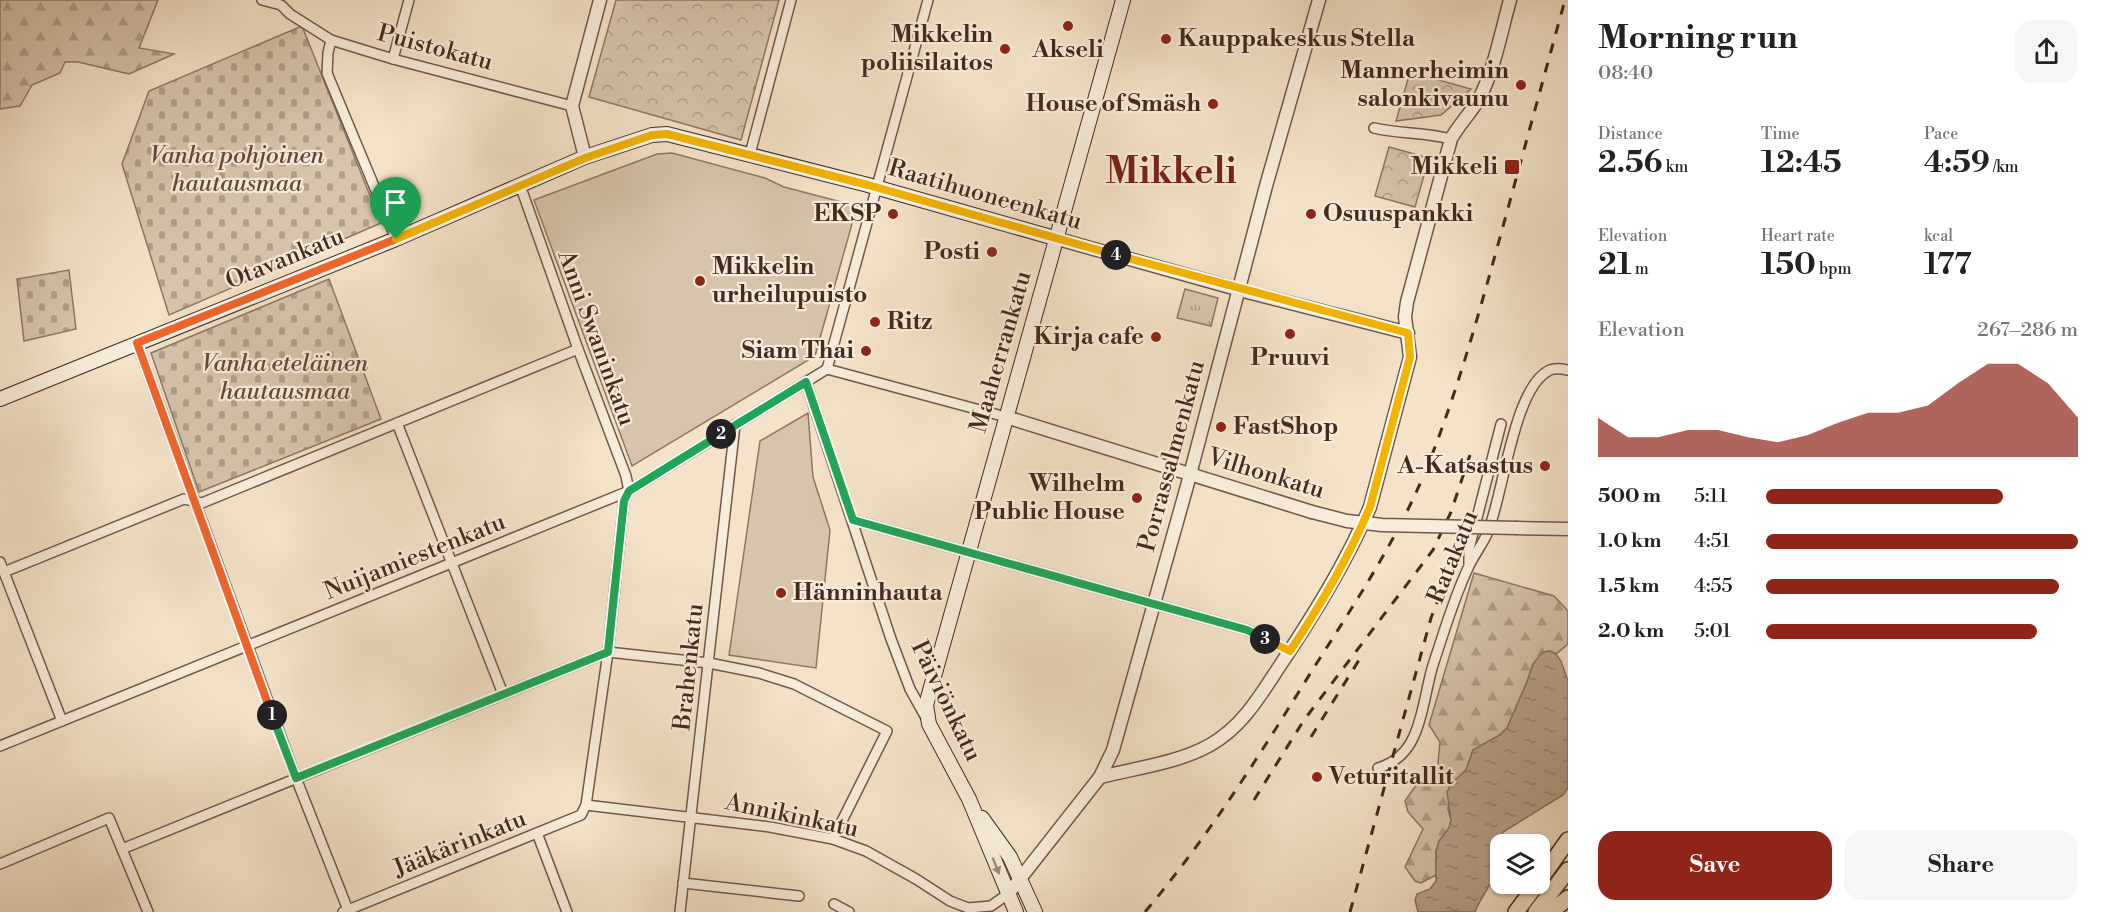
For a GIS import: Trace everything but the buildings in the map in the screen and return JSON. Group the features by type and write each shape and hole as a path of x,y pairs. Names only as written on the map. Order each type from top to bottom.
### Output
{"highway":[{"path":"1550,865 1568,840"},
{"path":"1536,912 1568,870"},
{"path":"1516,912 1529,894"},
{"path":"1551,912 1568,898"}],"main road":[{"name":"Maaherrankatu","path":"927,717 926,705 1123,0"},
{"name":"Raatihuoneenkatu","path":"585,158 652,135 667,134 877,188 1058,239"},
{"name":"Otavankatu","path":"0,399 139,349 396,239 522,192 585,158"},
{"name":"Päiviönkatu","path":"927,717 969,799 1016,912"},
{"name":"Päiviönkatu","path":"969,799 1010,857 1035,912"}],"street":[{"name":"Puistokatu","path":"262,0 282,3 290,14 331,40 393,59 572,106"},
{"path":"393,59 409,0"},
{"path":"585,158 572,106 600,0"},
{"path":"750,154 791,0"},
{"path":"827,369 928,0"},
{"name":"Porrassalmenkatu","path":"1008,894 1100,777 1115,744 1191,473 1238,289 1318,0"},
{"path":"1100,777 1191,753 1209,746 1240,722 1290,651 1360,530 1370,507 1410,357 1405,317 1407,302 1451,139 1458,124 1478,101 1487,83 1510,0"},
{"path":"331,40 327,73 396,239"},
{"path":"1374,128 1394,133 1429,134 1451,139"},
{"name":"Anni Swaninkatu","path":"522,192 626,476 629,491"},
{"name":"Raatihuoneenkatu","path":"1058,239 1408,333"},
{"path":"139,349 296,778 344,899 345,911"},
{"path":"4,572 184,499 202,503 578,349"},
{"name":"Nuijamiestenkatu","path":"0,746 629,491 827,369"},
{"name":"Vilhonkatu","path":"827,369 1006,417 1347,521 1382,525 1566,528"},
{"name":"Ratakatu","path":"1378,768 1391,764 1399,758 1414,736 1432,669 1468,567 1488,533 1512,440 1525,402 1542,376 1551,369 1568,370"},
{"name":"Päiviönkatu","path":"806,382 891,639 910,689 927,717"},
{"path":"397,423 502,694"},
{"path":"1468,567 1469,549 1501,424"},
{"name":"Brahenkatu","path":"680,912 735,425"},
{"path":"586,805 608,652 624,501 629,491"},
{"path":"853,520 1247,630 1290,651"},
{"path":"0,562 62,721"},
{"path":"122,849 608,652 709,663 759,673 794,684 887,730 833,839"},
{"name":"Annikinkatu","path":"586,805 692,816 833,839 866,851 950,901 968,908 984,910 1008,894"},
{"name":"Jääkärinkatu","path":"345,911 581,815 586,805"},
{"path":"0,864 109,818 148,912"},
{"path":"537,833 567,912"},
{"path":"683,883 799,896"},
{"path":"834,904 849,912"}],"green space":[{"path":"0,0 158,0 139,48 174,54 129,74 78,62 65,62 60,73 32,85 20,106 0,109"},
{"path":"616,0 779,0 741,140 589,97"},
{"name":"Vanha pohjoinen hautausmaa","path":"302,26 381,223 169,315 122,164 149,91"},
{"path":"1410,72 1471,89 1441,115 1396,121"},
{"path":"1389,147 1429,158 1415,207 1375,196"},
{"name":"Mikkelin urheilupuisto","path":"672,153 765,178 784,187 857,206 815,356 632,466 534,200 657,154"},
{"path":"69,270 76,329 24,341 17,279"},
{"name":"Vanha eteläinen hautausmaa","path":"329,279 381,419 199,492 151,353"},
{"path":"1185,289 1218,298 1211,326 1177,318"},
{"name":"Hänninhauta","path":"808,413 813,477 830,530 816,668 729,655 760,441"},
{"path":"1474,573 1554,596 1568,611 1568,644 1556,654 1550,651 1544,652 1533,664 1507,728 1500,735 1473,750 1466,770 1451,785 1448,809 1451,820 1436,851 1436,875 1421,883 1415,881 1405,867 1423,829 1408,812 1405,801 1419,781 1435,785 1444,777 1438,763 1440,742 1429,725"}],"water":[{"path":"1550,651 1556,654 1568,681 1568,788 1563,795 1502,834 1490,834 1490,884 1475,912 1418,912 1415,900 1417,894 1430,889 1436,881 1436,852 1439,841 1449,828 1451,820 1447,792 1451,784 1466,770 1473,750 1500,735 1507,728 1533,664 1544,652"}],"railway":[{"path":"1145,912 1213,824 1254,763 1375,569 1416,492 1439,438 1466,354 1565,0"},
{"path":"1254,800 1304,720 1433,550 1451,512 1470,455"},
{"path":"1350,912 1431,618 1456,555"},
{"path":"1311,737 1364,652"}],"place":[{"name":"Akseli","path":"1068,26"},
{"name":"Kauppakeskus Stella","path":"1166,39"},
{"name":"Mikkelin poliisilaitos","path":"1005,49"},
{"name":"Mannerheimin salonkivaunu","path":"1521,85"},
{"name":"House of Smäsh","path":"1213,104"},
{"name":"Mikkeli","path":"1512,167"},
{"name":"EKSP","path":"893,214"},
{"name":"Osuuspankki","path":"1311,214"},
{"name":"Posti","path":"992,252"},
{"name":"Mikkelin urheilupuisto","path":"700,281"},
{"name":"Ritz","path":"875,322"},
{"name":"Pruuvi","path":"1290,334"},
{"name":"Kirja cafe","path":"1156,337"},
{"name":"Siam Thai","path":"866,351"},
{"name":"FastShop","path":"1221,427"},
{"name":"A-Katsastus","path":"1545,466"},
{"name":"Wilhelm Public House","path":"1137,498"},
{"name":"Hänninhauta","path":"781,593"},
{"name":"Veturitallit","path":"1317,777"}],"district":[{"name":"Mikkeli","path":"1171,172"}],"route":[{"path":"667,134 868,185 1238,289 1408,333 1411,350 1370,507 1339,568 1290,651 1247,630 853,520 806,382 629,491 624,501 608,652 296,778 137,343 396,239 585,158 652,135 667,134"}]}
